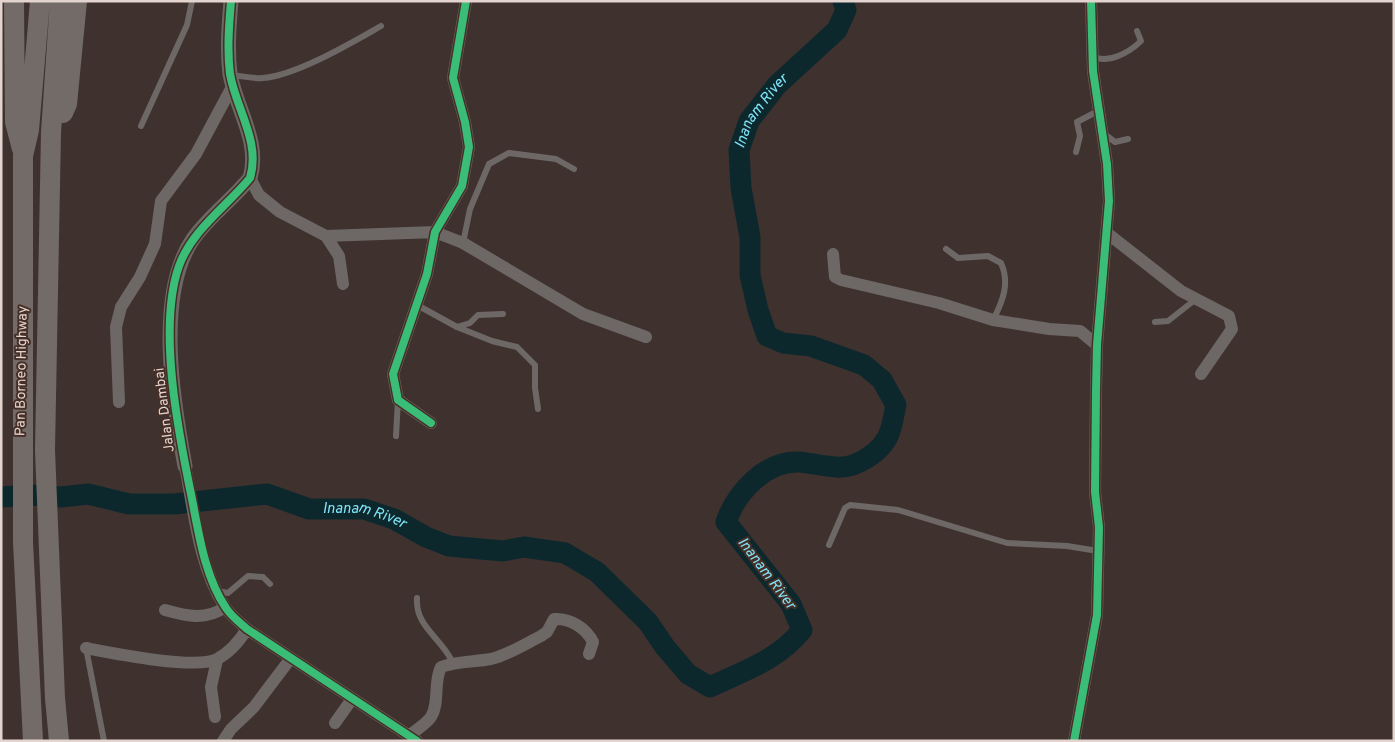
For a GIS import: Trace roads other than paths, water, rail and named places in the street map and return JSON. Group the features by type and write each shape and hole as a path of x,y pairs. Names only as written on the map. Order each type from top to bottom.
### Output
{"highway":[{"path":"14,1 15,122 23,156"},
{"name":"Pan Borneo Highway","path":"33,741 23,542 21,450 23,156 29,130 40,1"},
{"name":"Pan Borneo Highway","path":"59,741 55,698 45,450 51,136 60,1"},
{"path":"51,136 67,104 77,1"}],"street":[{"path":"231,1 228,37 232,80 248,132 254,166 250,178 259,195 280,212 326,236 339,256 343,284"},
{"path":"431,423 398,400 394,374 427,274 434,232 462,186 469,147 465,122 453,78 466,1"},
{"path":"1074,741 1098,614 1100,552 1095,492 1097,344 1109,201 1107,164 1098,111 1092,56 1091,1"},
{"path":"119,402 116,327 121,307 140,277 155,244 161,201 196,154 232,80"},
{"name":"Jalan Dambai","path":"250,178 193,238 180,263 174,280 171,342 176,421 199,534 217,591 225,607 247,629 413,738"},
{"path":"326,236 434,232 463,243 583,314 646,337"},
{"path":"1107,233 1181,291 1229,316 1232,329 1201,374"},
{"path":"833,254 835,277 841,280 939,303 993,320 1048,329 1080,330 1097,344"},
{"path":"165,610 194,618 218,612 225,607"},
{"path":"413,738 431,717 435,700 436,677 441,667 453,663 494,658 541,636 547,632 554,620 558,619 578,625 588,631 593,642 589,654"},
{"path":"215,718 211,687 217,660 239,641 247,629"},
{"path":"86,648 133,657 188,662 217,660"},
{"path":"223,741 231,729 254,707 292,658"},
{"path":"335,724 352,699"}],"lane":[{"path":"141,126 187,25 192,1"},
{"path":"232,80 263,78 288,71 338,50 381,26"},
{"path":"1092,56 1098,59 1110,59 1135,47 1141,41 1137,31"},
{"path":"1076,152 1080,136 1077,122 1098,111"},
{"path":"1102,132 1115,142 1128,139"},
{"path":"463,243 470,210 489,164 509,153 556,159 574,168"},
{"path":"946,249 958,258 988,256 1001,262 1006,284 1002,302 993,320"},
{"path":"1155,322 1168,321 1196,299"},
{"path":"417,305 457,327 492,341 517,347 535,365 535,388 538,409"},
{"path":"457,327 470,323 478,315 503,314"},
{"path":"396,436 398,400"},
{"path":"829,544 845,508 850,505 898,510 1007,543 1067,546 1100,552"},
{"path":"217,591 228,593 248,576 263,577 270,584"},
{"path":"417,598 416,609 426,629 447,649 453,663"},
{"path":"86,648 104,741"}],"waterway":[{"name":"Inanam River","path":"1,497 30,495 61,497 88,494 129,504 174,504 267,494 309,509 364,509 394,519 426,537 449,546 503,551 524,547 565,553 597,572 648,622 665,647 688,674 710,687 760,664 782,649 802,630 791,604 726,522 731,511 744,490 763,473 774,467 798,462 844,467 860,462 876,452 887,438 896,405 882,380 864,365 811,346 783,343 767,336 758,310 750,275 750,237 741,188 739,150 749,121 777,85 837,30 846,10 843,1"}]}
